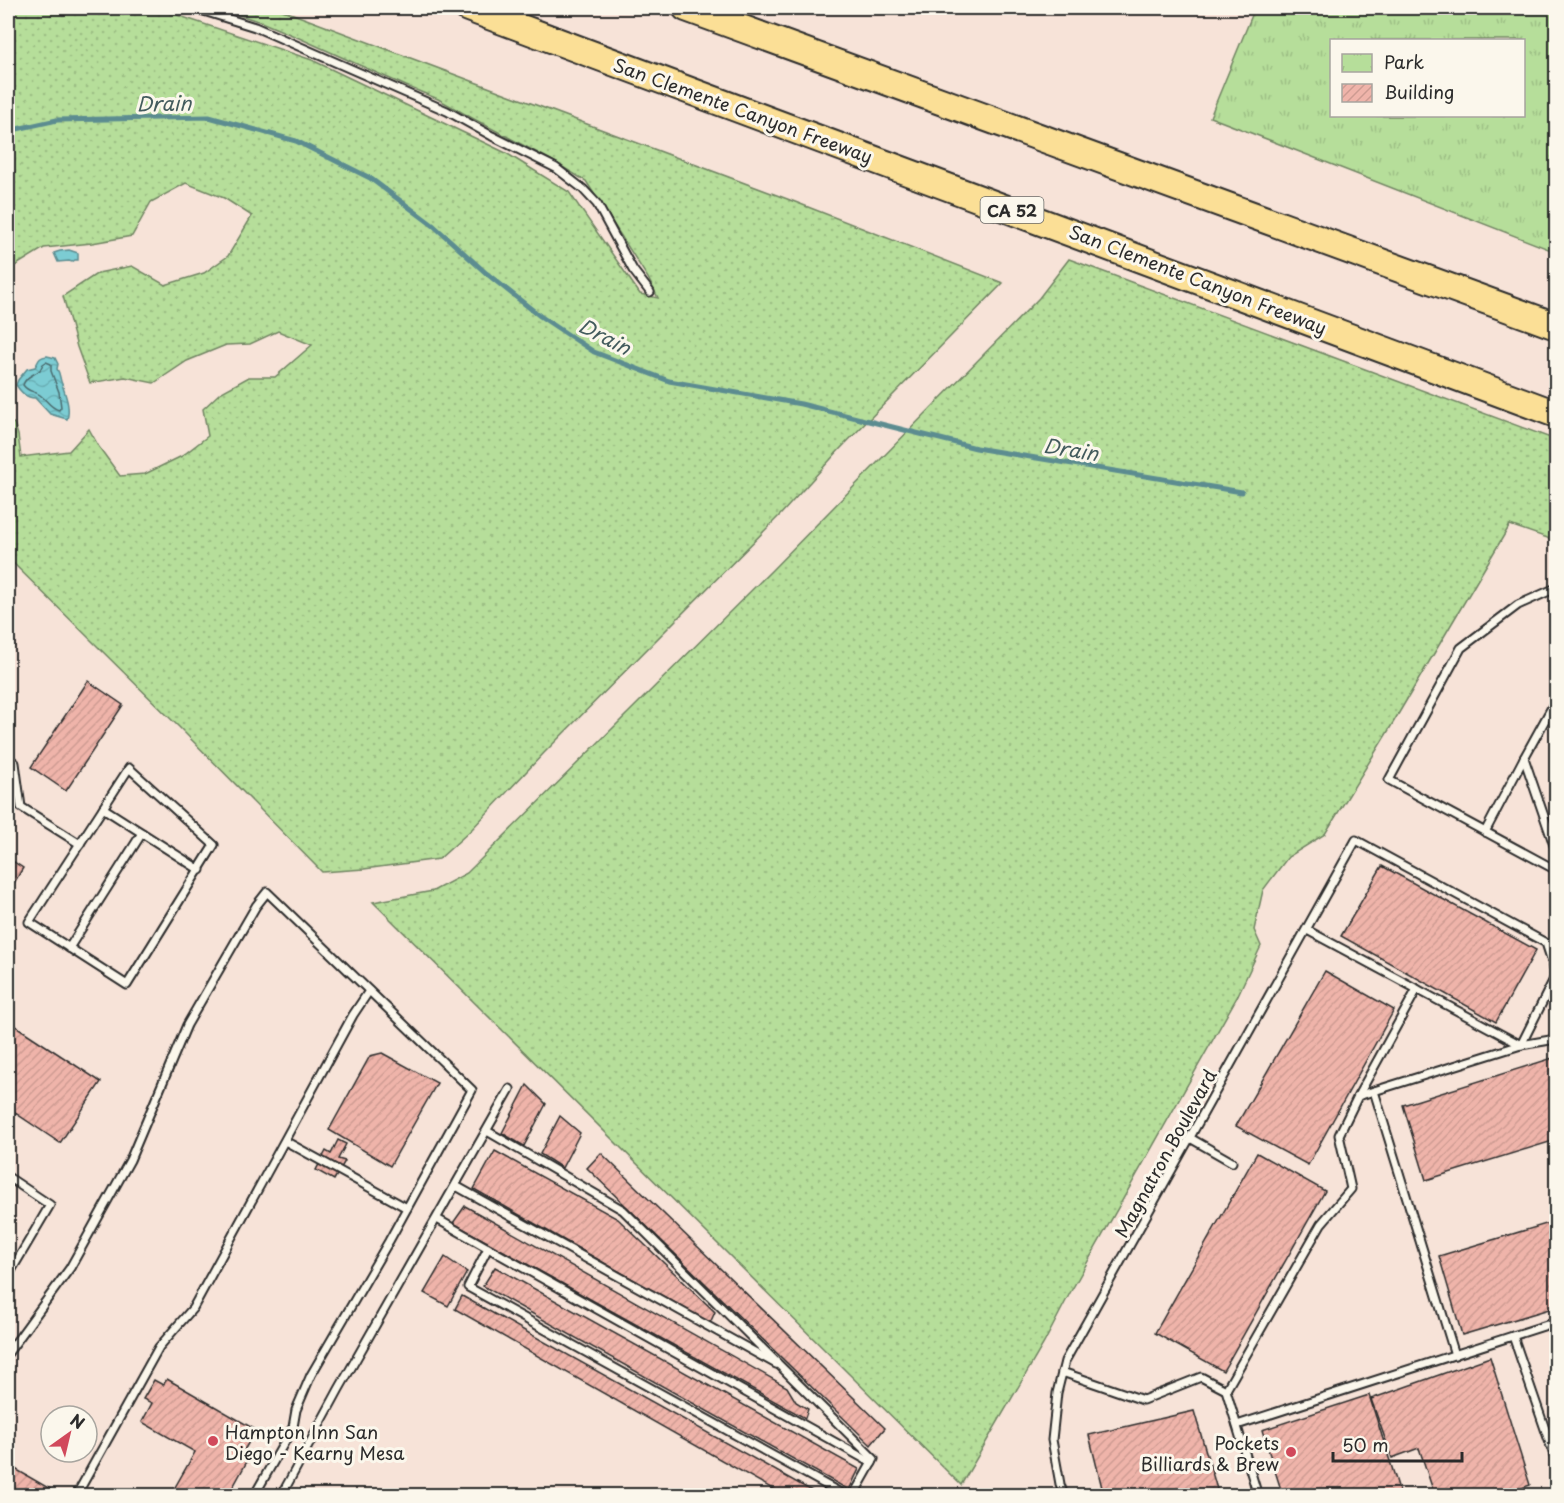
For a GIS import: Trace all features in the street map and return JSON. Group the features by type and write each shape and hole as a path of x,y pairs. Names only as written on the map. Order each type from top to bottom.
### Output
{"highway":[{"name":"San Clemente Canyon Freeway","path":"468,8 1557,414"},
{"path":"686,8 1557,326"}],"lane":[{"path":"194,8 255,27 447,111 556,168 583,189 597,204 633,270 650,292"},
{"path":"1557,588 1518,605 1461,648 1389,780 1557,870"},
{"path":"1485,832 1557,700"},
{"path":"8,758 15,763 21,807 80,844"},
{"path":"1524,758 1556,851"},
{"path":"129,768 214,845 127,985 29,922 104,808 129,768"},
{"path":"104,808 200,870"},
{"path":"69,948 142,832"},
{"name":"Magnatron Boulevard","path":"1064,1496 1052,1440 1057,1393 1065,1361 1356,840 1546,943 1557,975"},
{"path":"8,1353 70,1268 130,1160 187,1025 256,906 267,892 472,1090 311,1375 296,1410 293,1427 254,1496"},
{"path":"1307,930 1521,1045"},
{"path":"1521,1045 1557,975"},
{"path":"1226,1390 1321,1224 1351,1189 1339,1135 1417,989"},
{"path":"76,1496 159,1347 193,1308 353,1015 369,991"},
{"path":"1358,1096 1521,1045 1557,1039"},
{"path":"280,1496 510,1089"},
{"path":"1374,1091 1455,1355"},
{"path":"487,1131 623,1210 874,1458 853,1496"},
{"path":"1190,1138 1232,1162"},
{"path":"285,1141 407,1208"},
{"path":"8,1176 50,1205 8,1276"},
{"path":"456,1186 783,1368"},
{"path":"437,1219 872,1463"},
{"path":"488,1248 468,1287 846,1496"},
{"path":"1237,1425 1557,1322"},
{"path":"1514,1336 1557,1461"},
{"path":"1062,1372 1143,1400 1201,1377 1226,1390 1258,1496"}],"green space":[{"path":"8,8 156,8 312,60 506,153 569,192 640,294 658,298 648,278 586,181 438,99 261,22 218,8 277,8 790,200 1003,283 840,449 781,514 544,753 471,830 439,859 322,872 8,558 8,424 14,423 21,457 69,451 89,429 120,476 145,474 182,456 208,436 203,409 220,393 249,377 275,377 312,345 278,331 250,344 226,345 187,361 154,383 125,377 90,383 63,296 98,273 132,266 165,285 204,273 228,256 252,216 224,198 186,183 151,202 132,236 44,248 13,267 8,288"},
{"path":"1255,8 1556,8 1556,252 1210,117"},
{"path":"1069,259 1556,440 1556,541 1510,525 1325,834 1288,857 1263,890 1254,930 1261,946 1237,997 1044,1343 961,1485 373,902 433,891 467,873 772,570 1039,298"}],"water":[{"path":"69,250 78,253 78,260 58,262 54,253"},
{"path":"47,356 55,358 58,364 57,369 68,406 67,419 50,414 35,398 24,394 16,385 27,369 35,367 40,358"}],"building":[{"path":"88,681 123,705 66,791 31,767"},
{"path":"8,858 23,868 8,893"},
{"path":"1382,866 1536,950 1496,1022 1341,936"},
{"path":"1325,971 1394,1010 1308,1165 1236,1126"},
{"path":"8,1021 101,1082 60,1143 8,1108"},
{"path":"382,1053 437,1083 390,1166 329,1130 370,1056"},
{"path":"1556,1057 1556,1140 1426,1180 1403,1105"},
{"path":"527,1085 546,1104 524,1146 502,1133"},
{"path":"560,1116 580,1133 562,1168 540,1154"},
{"path":"338,1140 346,1144 338,1159 345,1161 334,1180 316,1170 326,1151 331,1154"},
{"path":"495,1151 618,1219 715,1312 710,1323 474,1189"},
{"path":"601,1153 885,1428 871,1445 587,1168"},
{"path":"1257,1153 1325,1191 1223,1371 1155,1333"},
{"path":"465,1206 787,1387 796,1402 808,1409 805,1418 453,1223"},
{"path":"1556,1221 1556,1307 1462,1335 1439,1256"},
{"path":"445,1257 467,1272 448,1306 424,1293"},
{"path":"495,1267 859,1469 849,1490 483,1286"},
{"path":"462,1296 821,1496 785,1496 455,1309"},
{"path":"1556,1352 1556,1375 1550,1354"},
{"path":"1490,1357 1530,1485 1500,1496 1435,1496 1419,1448 1392,1458 1371,1399"},
{"name":"Hampton Inn San Diego - Kearny Mesa","path":"167,1379 256,1430 243,1452 250,1456 228,1496 170,1496 195,1452 142,1422 152,1403 143,1399 154,1380 163,1385"},
{"path":"1369,1395 1401,1496 1283,1496 1262,1430"},
{"path":"1194,1411 1219,1496 1104,1496 1089,1435"},
{"path":"10,1466 52,1490 50,1496 8,1496"}],"waterway":[{"name":"Drain","path":"8,131 57,120 209,117 296,141 370,178 434,226 486,273 540,316 594,352 669,381 801,404 976,448 1242,492"}],"place":[{"name":"Hampton Inn San Diego - Kearny Mesa","path":"213,1441"},
{"name":"Pockets Billiards & Brew","path":"1291,1452"}]}
